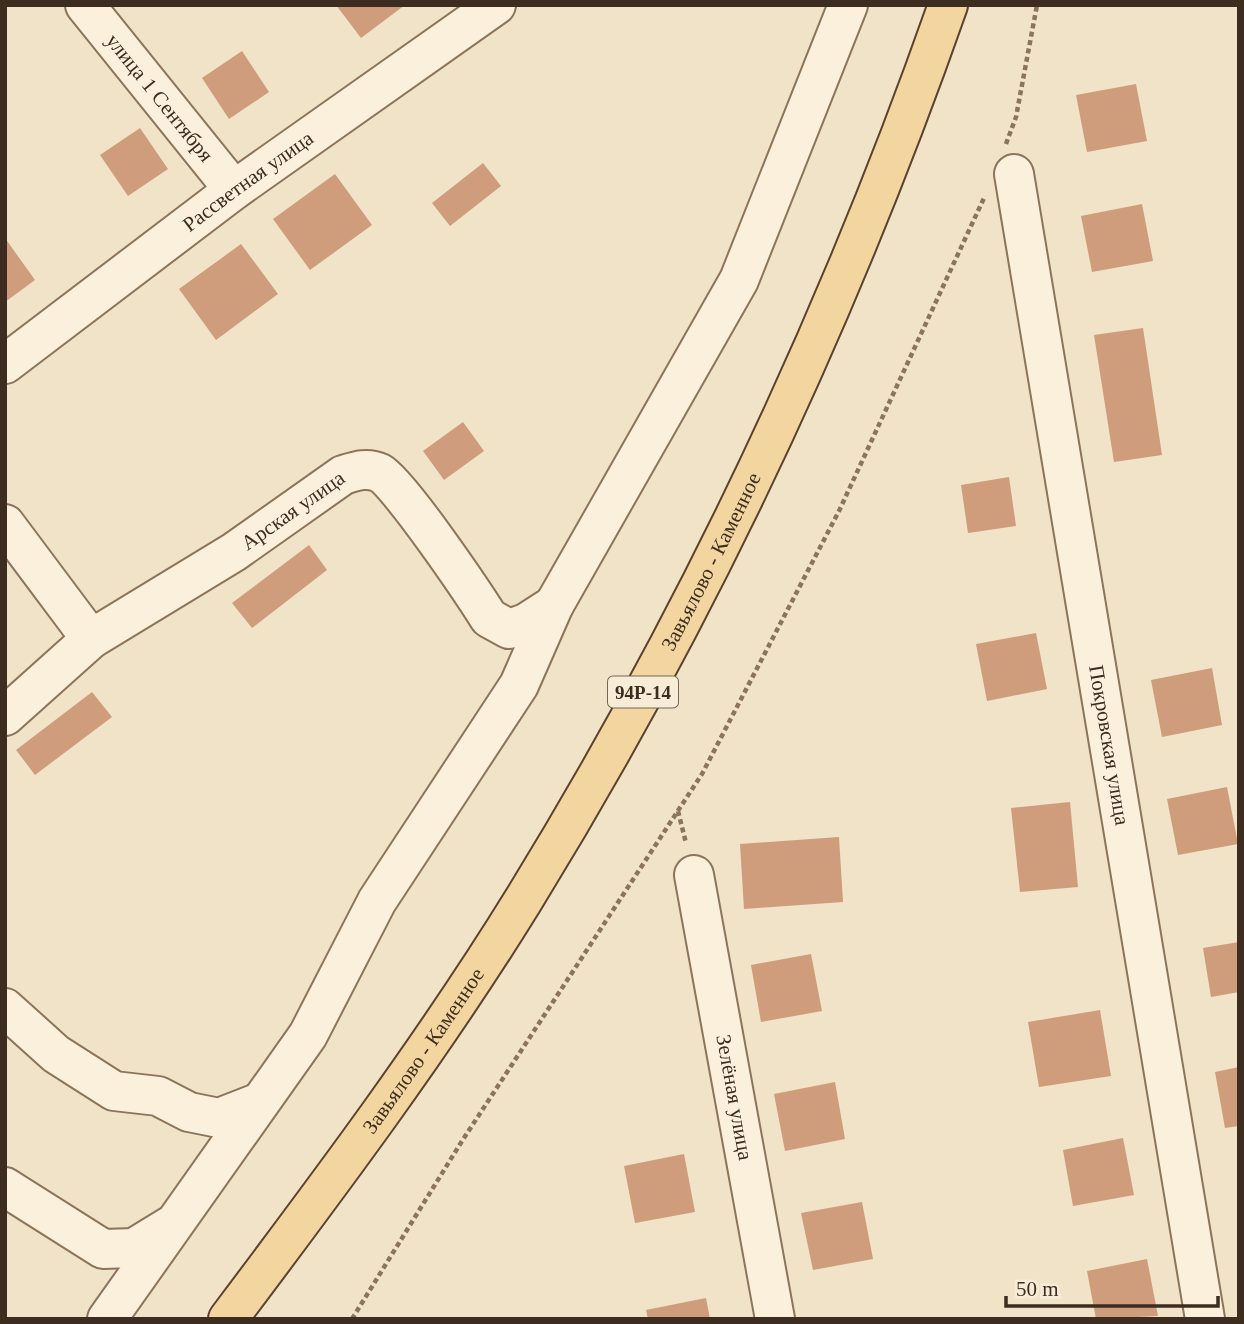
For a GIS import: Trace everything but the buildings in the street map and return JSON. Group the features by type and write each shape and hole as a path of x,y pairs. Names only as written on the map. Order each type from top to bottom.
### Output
{"main road":[{"name":"Завьялово - Каменное","path":"228,1319 426,1049 524,899 624,728 711,562 782,417 858,242 948,5"}],"street":[{"name":"улица 1 Сентября","path":"85,5 234,190"},
{"name":"Рассветная улица","path":"5,364 234,190 496,5"},
{"path":"107,1319 307,1035 377,901 519,685 554,605 739,280 848,5"},
{"name":"Покровская улица","path":"1001,173 1205,1319"},
{"name":"Арская улица","path":"5,716 90,639 234,552 343,475 363,469 381,474 401,496 489,618 509,629 526,623 554,605"},
{"path":"5,524 90,639"},
{"name":"Зелёная улица","path":"694,875 775,1319"},
{"path":"5,1008 56,1055 114,1091 158,1096 189,1112 219,1118 260,1102"},
{"path":"5,1187 103,1249 134,1248 177,1221"}],"path":[{"path":"352,1319 462,1141 702,774 839,511 1001,173 1016,117 1037,5"}]}
